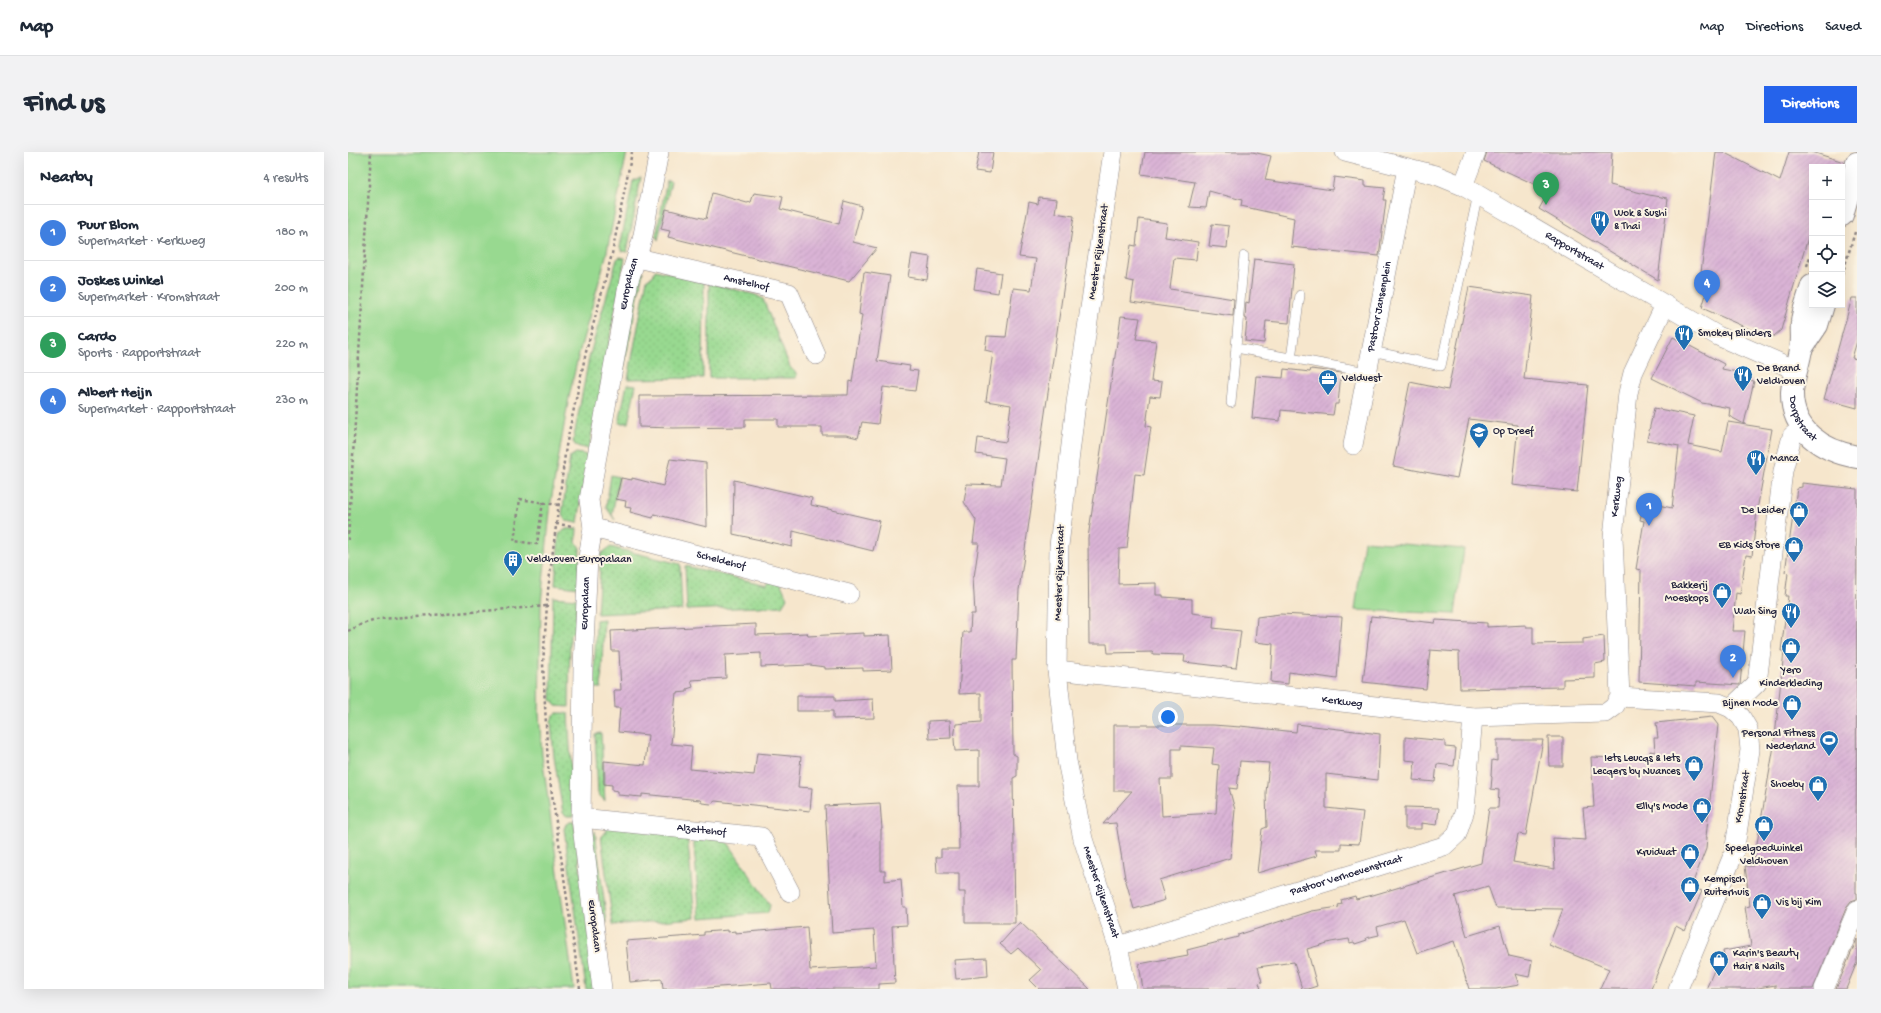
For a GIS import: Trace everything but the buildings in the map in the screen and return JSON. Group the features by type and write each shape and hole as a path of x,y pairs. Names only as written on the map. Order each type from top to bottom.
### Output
{"street":[{"name":"Europalaan","path":"602,989 581,818 583,667 588,556 593,528 588,500 629,280 638,258 659,152"},
{"name":"Meester Rijkenstraat","path":"1113,152 1076,403 1059,546 1057,670 1067,761 1083,839 1118,946 1127,989"},
{"name":"Rapportstraat","path":"1345,152 1436,175 1470,190 1718,336 1798,360"},
{"path":"1470,190 1476,152"},
{"path":"1845,204 1857,162"},
{"name":"Pastoor Jansenplein","path":"1353,445 1407,168"},
{"name":"Amstelhof","path":"638,258 789,293 816,355"},
{"name":"Dorpstraat","path":"1809,296 1802,320 1798,360 1792,392 1794,409 1803,428 1822,446 1840,454 1857,457"},
{"name":"Kerkweg","path":"1057,670 1473,717 1606,713 1614,707 1620,697 1613,537 1628,393 1633,373 1665,305"},
{"name":"Dorpstraat","path":"1798,360 1818,325 1822,308"},
{"path":"1620,697 1719,703 1731,708 1757,683 1783,471 1792,436 1803,428"},
{"name":"Scheldehof","path":"593,528 849,594"},
{"name":"Kromstraat","path":"1678,989 1734,853 1750,750 1748,729 1741,717 1731,708"},
{"name":"Pastoor Verhoevenstraat","path":"1118,946 1444,846 1457,834 1465,810 1473,717"},
{"name":"Alzettehof","path":"581,818 761,837 790,892"},
{"path":"1824,989 1857,910"}],"lane":[{"path":"1372,351 1441,366 1470,190"},
{"path":"1231,403 1244,256"},
{"path":"1291,358 1300,295"},
{"path":"1236,348 1367,372"}],"path":[{"path":"348,540 371,152"},
{"path":"1843,272 1857,225"},
{"path":"543,502 537,544 514,541 520,499 543,502 558,505"},
{"path":"348,631 362,624 380,619 547,606"}],"green space":[{"path":"348,152 627,152 606,256 578,357 569,397 551,501 541,603 539,713 542,755 574,989 348,989"},
{"path":"641,177 627,252 622,251 620,247 633,181"},
{"path":"667,180 671,181 658,240 656,236"},
{"path":"620,257 625,258 589,449 576,446 573,442 589,358 617,259"},
{"path":"655,270 704,281 703,378 628,379 647,279 653,276"},
{"path":"643,271 622,377 618,371 638,275"},
{"path":"709,283 756,295 763,299 790,367 797,374 796,378 709,378"},
{"path":"627,384 636,385 628,423 619,423"},
{"path":"576,453 588,455 578,523 566,521 562,515 570,457"},
{"path":"611,475 619,477 612,515 615,520 606,507"},
{"path":"566,529 577,529 576,542 580,548 578,588 555,585 559,534"},
{"path":"1364,541 1464,549 1455,614 1355,610"},
{"path":"610,547 680,564 682,610 597,614 601,554"},
{"path":"685,566 767,585 770,580 781,584 787,598 782,606 687,610"},
{"path":"553,597 577,599 575,630 570,635 569,707 556,706 551,700"},
{"path":"604,619 601,688 594,688 596,620"},
{"path":"557,713 568,713 574,816 567,816 563,813 554,757 551,722 553,716"},
{"path":"601,733 605,801 598,794 595,734"},
{"path":"574,822 597,989 586,989 564,829 566,824"},
{"path":"607,825 687,833 695,918 613,925 601,836 607,831"},
{"path":"595,831 607,923 601,918 591,838"},
{"path":"693,834 724,840 729,844 770,905 768,913 700,918"}],"place":[{"name":"Cardo","path":"1546,205"},
{"name":"Wok & Sushi & Thai","path":"1600,237"},
{"name":"Albert Heijn","path":"1707,303"},
{"name":"Smokey Blinders","path":"1684,351"},
{"name":"De Brand Veldhoven","path":"1743,392"},
{"name":"Veldvest","path":"1328,396"},
{"name":"Op Dreef","path":"1479,449"},
{"name":"Manca","path":"1756,476"},
{"name":"Puur Blom","path":"1649,526"},
{"name":"De Leider","path":"1799,528"},
{"name":"EB Kids Store","path":"1794,563"},
{"name":"Veldhoven-Europalaan","path":"513,577"},
{"name":"Bakkerij Moeskops","path":"1722,609"},
{"name":"Wah Sing","path":"1791,629"},
{"name":"Yero Kinderkleding","path":"1791,664"},
{"name":"Joskes Winkel","path":"1733,678"},
{"name":"Bijnen Mode","path":"1792,721"},
{"name":"Personal Fitness Nederland","path":"1829,757"},
{"name":"Iets Leucqs & Iets Lecqers by Nuances","path":"1694,782"},
{"name":"Shoeby","path":"1818,802"},
{"name":"Elly's Mode","path":"1702,824"},
{"name":"Speelgoedwinkel Veldhoven","path":"1764,842"},
{"name":"Kruidvat","path":"1690,870"},
{"name":"Kempisch Ruiterhuis","path":"1690,903"},
{"name":"Vis bij Kim","path":"1762,920"},
{"name":"Karin's Beauty Hair & Nails","path":"1719,977"}]}
